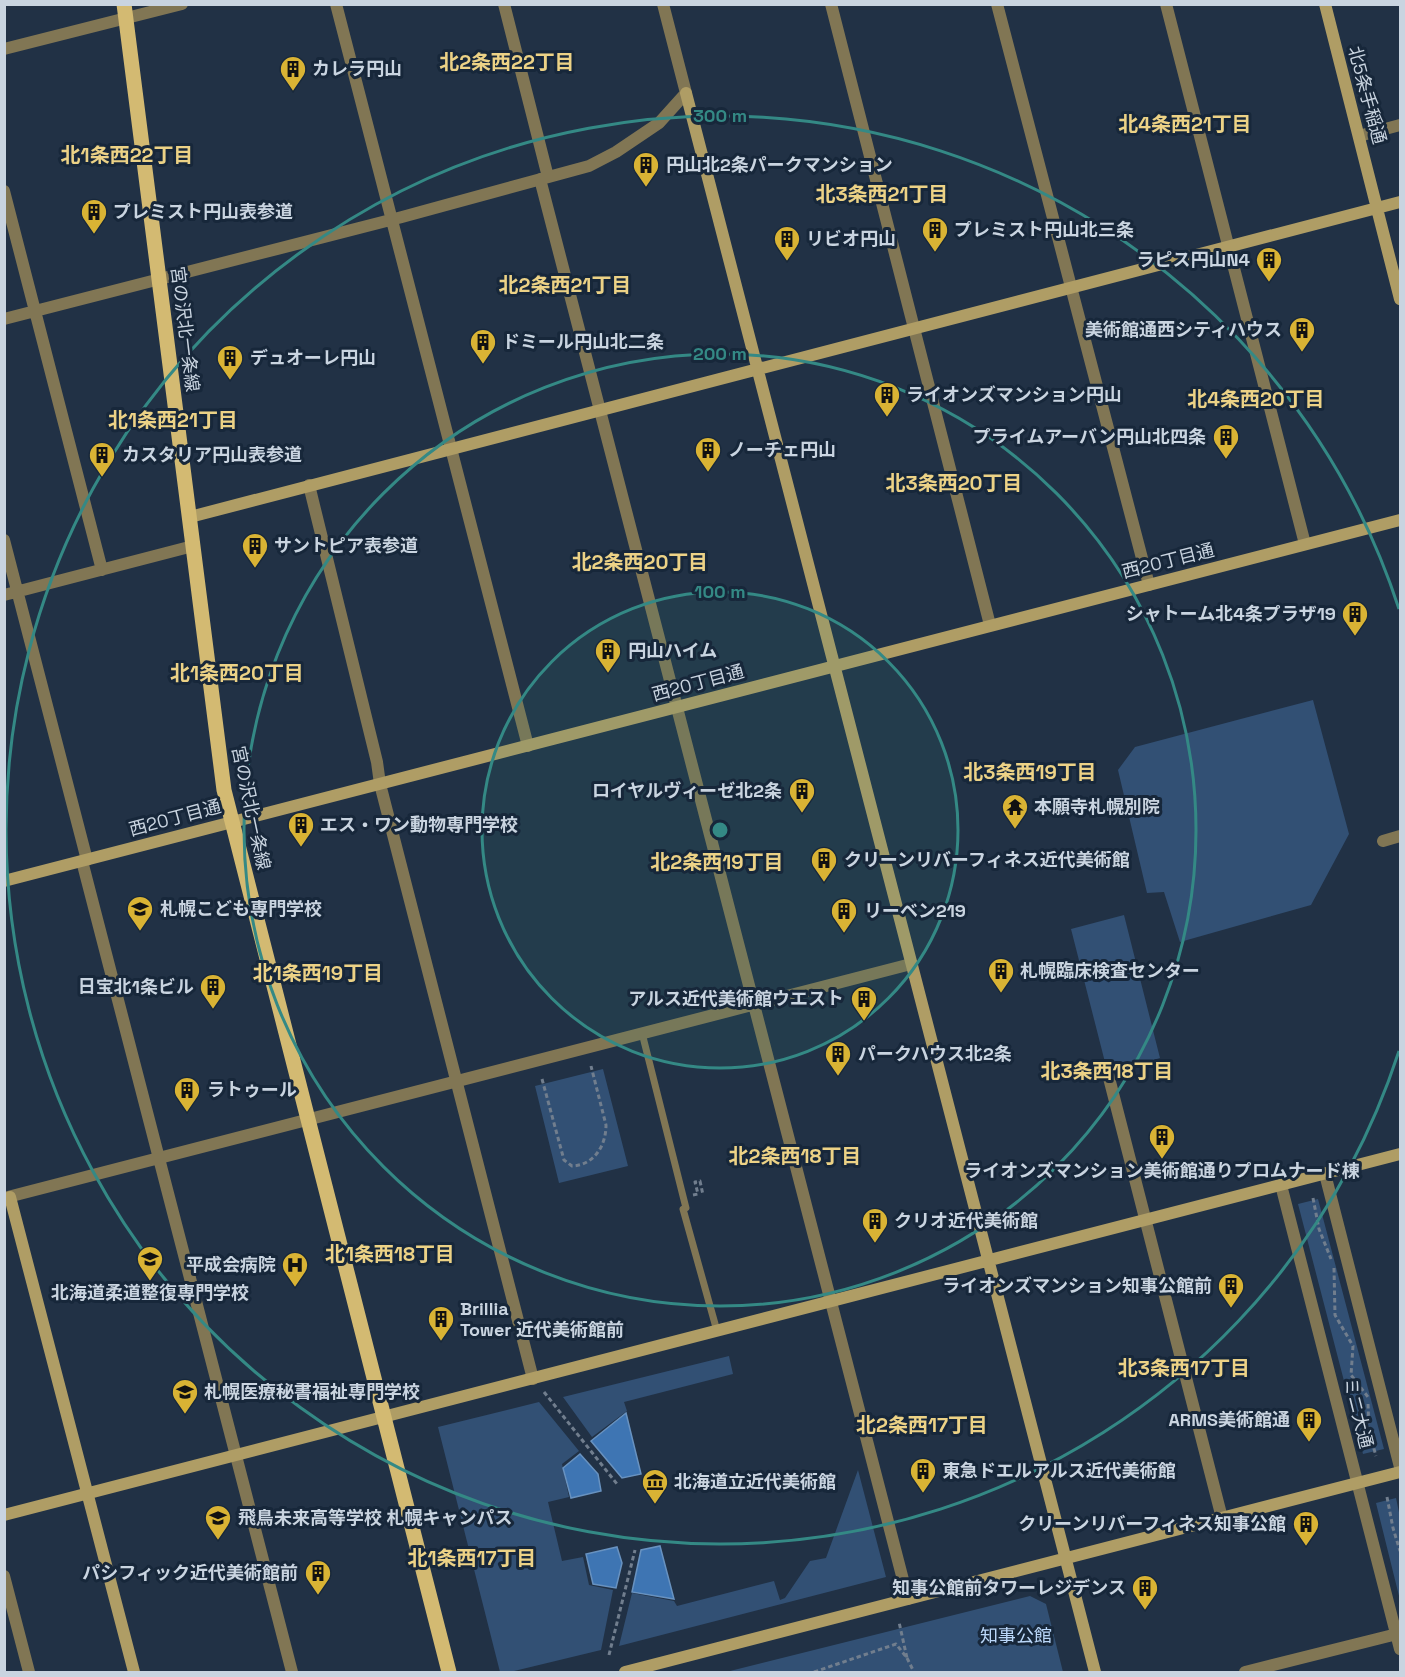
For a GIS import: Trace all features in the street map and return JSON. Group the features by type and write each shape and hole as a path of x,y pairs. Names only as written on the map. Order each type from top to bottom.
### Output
{"main road":[{"name":"宮の沢北一条線","path":"125,12 224,790 449,1672"}],"street":[{"path":"4,49 125,12 182,4"},
{"path":"336,4 528,746"},
{"path":"504,4 600,410 908,1599"},
{"path":"663,4 1095,1672"},
{"path":"831,4 990,625"},
{"path":"997,4 1149,585"},
{"path":"1166,4 1305,544"},
{"name":"北5条手稲通","path":"1325,4 1400,299"},
{"path":"4,320 392,220 589,166 616,152 659,123 686,93"},
{"path":"1359,136 1401,125"},
{"path":"4,191 102,570"},
{"path":"190,517 1401,202"},
{"path":"309,485 377,762 380,784 533,1379"},
{"name":"西20丁目通","path":"4,881 1401,520"},
{"path":"4,540 159,1158 292,1672"},
{"path":"4,595 193,546"},
{"path":"1383,841 1401,836"},
{"path":"134,1672 7,1198 911,964"},
{"path":"1108,1074 1222,1518"},
{"path":"4,1515 1401,1154"},
{"name":"ミニ大通","path":"1325,1174 1401,1467"},
{"name":"ミニ大通","path":"1281,1185 1401,1649"},
{"path":"624,1672 1401,1472"},
{"path":"4,1576 28,1672"},
{"path":"1245,1672 1397,1634"}],"lane":[{"path":"642,1033 686,1208 683,1209 717,1331"}],"path":[{"path":"542,1078 564,1160 572,1166 582,1165 598,1153 606,1134 606,1125 591,1066"},
{"path":"690,1181 693,1195 698,1194 695,1182 700,1181 704,1195"},
{"path":"1313,1197 1319,1229 1334,1265 1335,1316 1353,1346 1351,1375 1368,1398 1369,1431 1376,1456"},
{"path":"544,1392 617,1484"},
{"path":"1387,1497 1393,1528 1401,1551"},
{"path":"609,1655 635,1550"},
{"path":"899,1622 907,1658"},
{"path":"814,1672 896,1644 914,1672"}],"green space":[{"path":"1313,700 1349,834 1311,905 1180,942 1164,892 1147,893 1118,770 1135,747"},
{"path":"1124,915 1160,1058 1108,1074 1071,929"},
{"path":"603,1069 628,1166 559,1183 535,1086"},
{"path":"1318,1199 1384,1449 1363,1454 1298,1204"},
{"path":"729,1356 733,1374 624,1402 627,1411 592,1437 563,1397"},
{"path":"539,1402 579,1451 562,1464 569,1497 548,1502 562,1561 583,1557 589,1585 613,1590 601,1650 510,1672 500,1672 438,1427"},
{"path":"858,1470 886,1577 619,1646 632,1593 674,1601 677,1606 774,1581 780,1600 785,1598 810,1561 826,1558"},
{"path":"1396,1498 1400,1517 1400,1600 1376,1503"},
{"name":"知事公館","path":"1030,1596 1046,1604 1063,1672 726,1672"}],"shaded area":[{"path":"626,1413 641,1474 622,1478 591,1441"},
{"path":"580,1454 598,1474 601,1491 571,1498 563,1468"},
{"path":"660,1546 674,1599 632,1592 641,1550"},
{"path":"617,1547 622,1563 616,1588 593,1584 586,1554"}],"place":[{"name":"カレラ円山","path":"293,92"},
{"name":"円山北2条パークマンション","path":"646,188"},
{"name":"プレミスト円山表参道","path":"94,235"},
{"name":"プレミスト円山北三条","path":"935,253"},
{"name":"リビオ円山","path":"787,262"},
{"name":"ラピス円山N4","path":"1269,283"},
{"name":"美術館通西シティハウス","path":"1302,353"},
{"name":"ドミール円山北二条","path":"483,365"},
{"name":"デュオーレ円山","path":"230,381"},
{"name":"ライオンズマンション円山","path":"887,418"},
{"name":"プライムアーバン円山北四条","path":"1226,460"},
{"name":"ノーチェ円山","path":"708,473"},
{"name":"カスタリア円山表参道","path":"102,478"},
{"name":"サントピア表参道","path":"255,569"},
{"name":"シャトーム北4条プラザ19","path":"1355,637"},
{"name":"円山ハイム","path":"608,674"},
{"name":"ロイヤルヴィーゼ北2条","path":"802,814"},
{"name":"本願寺札幌別院","path":"1015,830"},
{"name":"エス・ワン動物専門学校","path":"301,848"},
{"name":"クリーンリバーフィネス近代美術館","path":"824,883"},
{"name":"札幌こども専門学校","path":"140,932"},
{"name":"リーベン219","path":"844,934"},
{"name":"札幌臨床検査センター","path":"1001,994"},
{"name":"日宝北1条ビル","path":"213,1010"},
{"name":"アルス近代美術館ウエスト","path":"864,1022"},
{"name":"パークハウス北2条","path":"838,1077"},
{"name":"ラトゥール","path":"187,1113"},
{"name":"ライオンズマンション美術館通りプロムナード棟","path":"1162,1160"},
{"name":"クリオ近代美術館","path":"875,1244"},
{"name":"北海道柔道整復専門学校","path":"150,1282"},
{"name":"平成会病院","path":"295,1288"},
{"name":"ライオンズマンション知事公館前","path":"1231,1309"},
{"name":"Brillia Tower 近代美術館前","path":"441,1342"},
{"name":"札幌医療秘書福祉専門学校","path":"185,1415"},
{"name":"ARMS美術館通","path":"1309,1443"},
{"name":"東急ドエルアルス近代美術館","path":"923,1494"},
{"name":"北海道立近代美術館","path":"655,1505"},
{"name":"飛鳥未来高等学校 札幌キャンパス","path":"218,1541"},
{"name":"クリーンリバーフィネス知事公館","path":"1306,1547"},
{"name":"パシフィック近代美術館前","path":"318,1596"},
{"name":"知事公館前タワーレジデンス","path":"1145,1611"}],"district":[{"name":"北2条西22丁目","path":"507,62"},
{"name":"北4条西21丁目","path":"1185,124"},
{"name":"北1条西22丁目","path":"127,155"},
{"name":"北3条西21丁目","path":"882,194"},
{"name":"北2条西21丁目","path":"565,285"},
{"name":"北4条西20丁目","path":"1256,399"},
{"name":"北1条西21丁目","path":"173,420"},
{"name":"北3条西20丁目","path":"954,483"},
{"name":"北2条西20丁目","path":"640,562"},
{"name":"北1条西20丁目","path":"237,673"},
{"name":"北3条西19丁目","path":"1030,772"},
{"name":"北2条西19丁目","path":"717,862"},
{"name":"北1条西19丁目","path":"318,973"},
{"name":"北3条西18丁目","path":"1107,1071"},
{"name":"北2条西18丁目","path":"795,1156"},
{"name":"北1条西18丁目","path":"390,1254"},
{"name":"北3条西17丁目","path":"1184,1368"},
{"name":"北2条西17丁目","path":"922,1425"},
{"name":"北1条西17丁目","path":"472,1558"}]}
